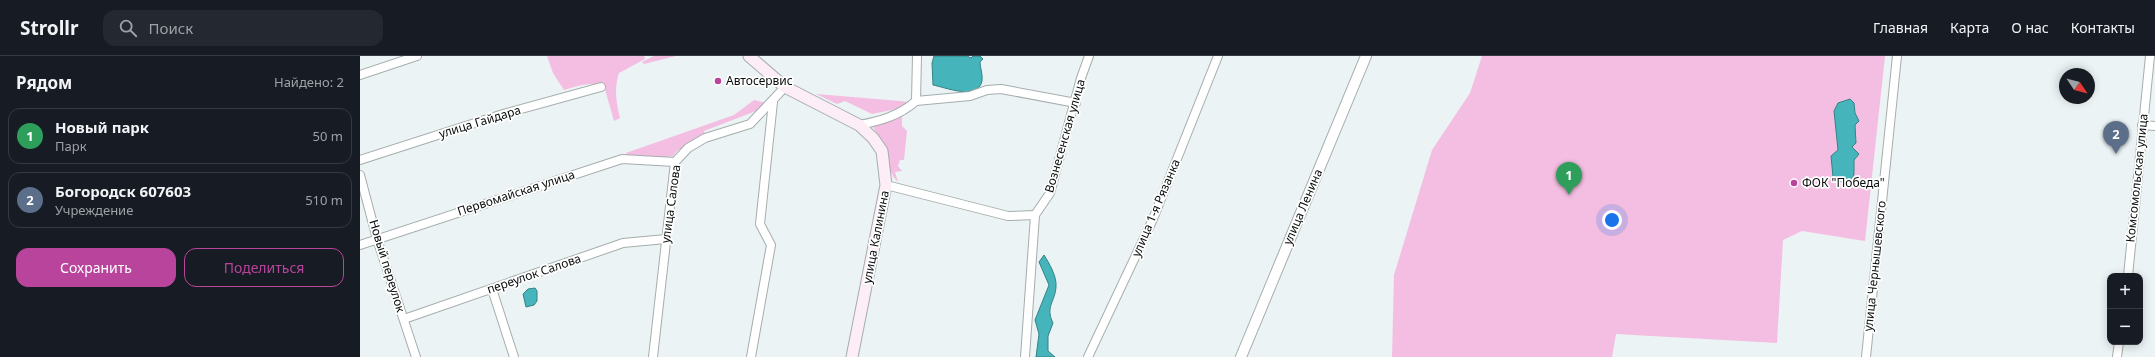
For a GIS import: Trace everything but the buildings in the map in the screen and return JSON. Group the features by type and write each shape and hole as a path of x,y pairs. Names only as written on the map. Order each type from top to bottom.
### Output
{"main road":[{"name":"улица Калинина","path":"749,56 785,87 859,125 873,138 882,151 886,185 852,357"}],"street":[{"path":"360,75 417,56"},
{"path":"916,56 916,101"},
{"name":"Вознесенская улица","path":"1035,215 1050,193 1089,56"},
{"name":"улица 1-я Рязанка","path":"1088,357 1153,219 1218,56"},
{"name":"улица Ленина","path":"1241,357 1366,56"},
{"name":"улица Чернышевского","path":"1866,357 1897,56"},
{"name":"Комсомольская улица","path":"2128,273 2150,56"},
{"name":"улица Гайдара","path":"360,160 503,114 601,87"},
{"name":"улица Салова","path":"653,357 675,162 688,148 705,138 750,124 773,102 785,87"},
{"path":"859,125 878,121 903,112 916,101 970,96 987,90 1001,89 1076,103"},
{"path":"751,357 771,245 760,224 773,102"},
{"path":"2142,124 2155,126"},
{"name":"Первомайская улица","path":"360,245 622,159 675,162"},
{"name":"Новый переулок","path":"360,175 377,239 416,357"},
{"path":"886,185 1008,216 1035,215 1025,357"},
{"name":"переулок Салова","path":"404,319 623,243 666,239"},
{"path":"492,289 514,357"},
{"path":"2116,357 2118,345"}],"shaded area":[{"path":"547,56 644,56 645,59 619,73 616,84 616,95 620,118 614,121 604,86 589,84 564,90 553,73"},
{"path":"654,56 676,56 644,64 642,62"},
{"path":"1482,56 1885,56 1865,241 1802,231 1783,240 1777,343 1616,334 1612,357 1392,357 1394,275 1432,150 1470,93"},
{"path":"816,94 908,102 897,109 872,114 845,101 837,104"},
{"path":"754,100 766,103 756,111 704,131 705,135 677,151 673,156 655,159 636,159 626,155 626,153 734,115"},
{"path":"902,115 902,126 907,131 904,160 900,160 898,166 902,171 895,172 898,182 890,170 886,152 873,127"}],"water":[{"path":"934,56 967,56 971,58 973,56 980,56 983,59 980,62 982,81 979,87 968,92 933,85 932,63"},
{"path":"1850,99 1854,103 1855,113 1859,121 1855,125 1856,143 1852,147 1859,154 1854,160 1854,174 1851,182 1843,183 1833,177 1831,156 1838,150 1834,111 1838,103"},
{"path":"1044,255 1052,270 1056,283 1050,309 1053,323 1048,336 1048,351 1055,357 1036,357 1039,334 1035,320 1049,285 1039,262"},
{"path":"535,288 537,291 537,301 534,305 526,307 523,294 528,289"}],"place":[{"name":"Автосервис","path":"718,81"},
{"name":"Богородск 607603","path":"2116,154"},
{"name":"ФОК \"Победа\"","path":"1794,183"},
{"name":"Новый парк","path":"1569,195"}]}
